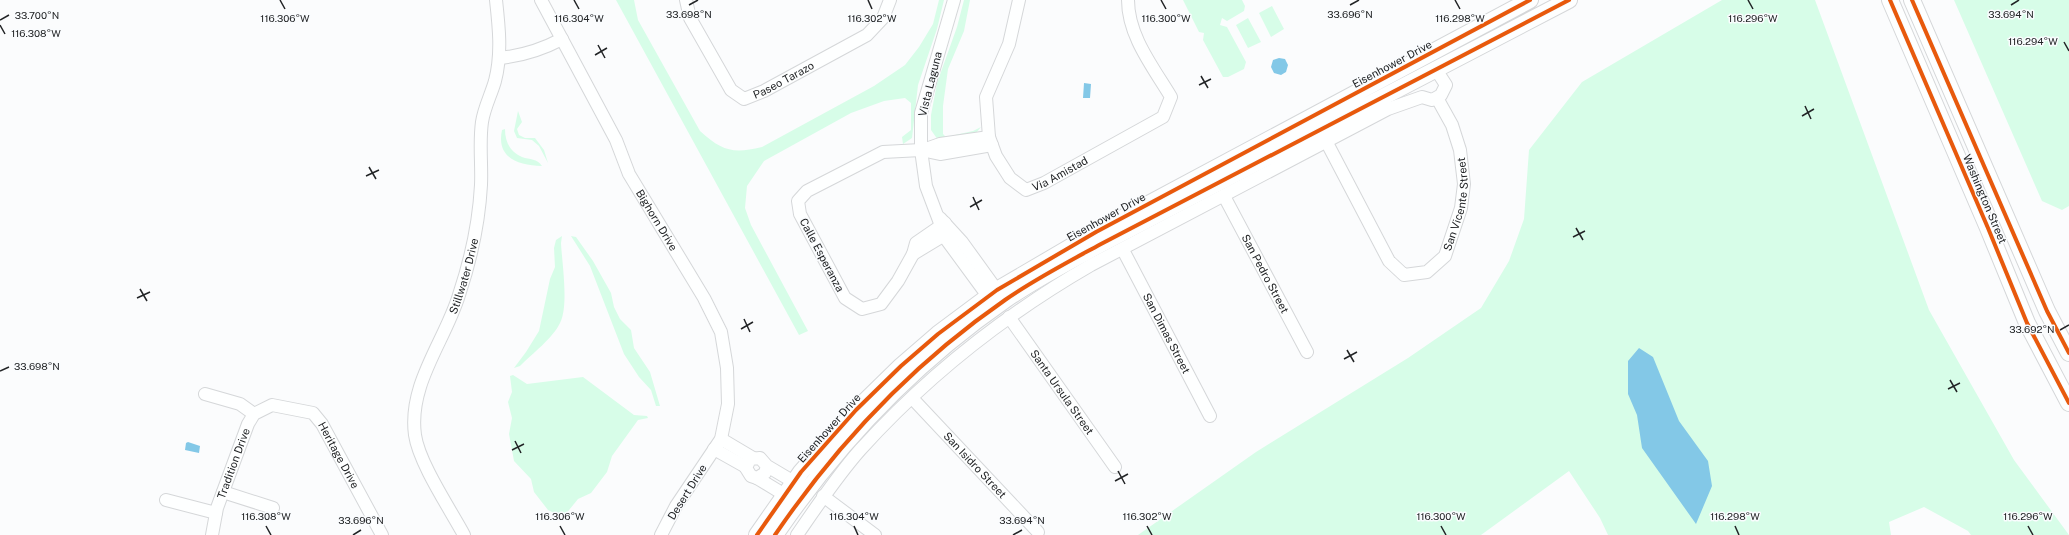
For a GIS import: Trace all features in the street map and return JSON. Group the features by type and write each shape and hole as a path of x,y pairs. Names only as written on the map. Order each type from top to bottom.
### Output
{"main road":[{"name":"Eisenhower Drive","path":"757,535 794,482 824,444 901,366 938,334 996,299 1096,232 1530,0"},
{"name":"Washington Street","path":"1890,0 1997,249 2027,323 2069,403"},
{"name":"Washington Street","path":"1912,0 2046,308 2069,353"},
{"name":"Eisenhower Drive","path":"775,535 826,465 872,414 907,378 996,299 1558,2"},
{"path":"1997,249 2007,248 2010,250 2031,299 2036,304 2046,308"},
{"path":"2038,343 2050,348 2069,380"}],"street":[{"name":"Stillwater Drive","path":"464,535 421,455 415,435 414,417 419,389 448,328 470,258 477,223 481,184 482,121 495,80 500,58 500,30 496,0"},
{"name":"Bighorn Drive","path":"541,0 616,140 629,174 704,298 721,332 727,368 728,404 718,444"},
{"name":"Paseo Tarazo","path":"686,0 690,18 730,90 744,99 764,91 867,35 883,18 890,0"},
{"name":"Vista Laguna","path":"954,0 921,113 921,150 926,186 944,226 996,299"},
{"name":"Via Amistad","path":"1019,0 1008,44 986,97 991,141 996,156 1010,178 1026,190 1044,183 1163,117 1171,97 1136,40 1128,10 1128,0"},
{"path":"500,58 517,57 540,50 562,39"},
{"path":"797,535 823,496 859,451 912,398 946,367 1009,317 1049,289 1388,109 1422,97 1432,100 1437,98 1442,95 1446,85 1435,68"},
{"name":"San Vicente Street","path":"1326,141 1389,262 1404,275 1427,272 1445,256 1459,215 1464,184 1460,150 1452,125 1437,98"},
{"name":"Calle Esperanza","path":"944,226 913,254 898,281 881,304 862,308 845,298 800,214 798,201 807,191 883,152 921,150 940,144 991,141"},
{"name":"San Pedro Street","path":"1224,196 1307,352"},
{"name":"San Dimas Street","path":"1123,250 1210,416"},
{"name":"Santa Ursula Street","path":"1009,317 1115,467"},
{"name":"Tradition Drive","path":"205,394 240,404 254,414"},
{"name":"San Isidro Street","path":"912,398 1038,532"},
{"name":"Tradition Drive","path":"212,535 216,513 248,424 254,414 272,405"},
{"name":"Heritage Drive","path":"272,405 313,413 318,419 382,535"},
{"path":"718,444 750,462 763,460 766,466 794,482 792,495 766,535"},
{"name":"Desert Drive","path":"661,535 676,506 718,444"},
{"path":"750,462 748,474 785,495"},
{"path":"757,478 765,473 766,466"},
{"path":"223,492 273,508"},
{"path":"823,496 875,535"},
{"name":"Tradition Drive","path":"166,500 216,513"}],"green space":[{"path":"616,0 634,0 638,20 700,131 722,147 743,150 762,147 874,86 905,65 919,47 933,24 939,0 944,0 937,29 918,85 912,138 903,144 902,137 911,130 911,103 905,98 884,101 851,113 764,161 747,186 745,208 751,225 808,331 799,335"},
{"path":"964,0 970,0 964,31 948,69 943,106 943,134 946,137 973,131 981,127 976,133 938,140 931,130 931,115 937,83 957,27"},
{"path":"1183,0 1242,0 1245,6 1244,11 1227,21 1222,18 1220,25 1227,27 1246,62 1244,69 1228,77 1223,77 1203,40 1204,33 1199,32"},
{"path":"1722,0 1815,0 1929,310 2014,460 2069,535 1971,535 1968,531 1924,507 1889,522 1891,535 1608,535 1600,518 1569,471 1481,535 1138,535 1256,452 1408,358 1481,308 1509,261 1524,219 1529,150 1582,82"},
{"path":"1954,0 2069,0 2069,206 2062,210 2042,201"},
{"path":"1272,6 1284,29 1271,37 1259,13"},
{"path":"1248,18 1261,42 1248,48 1236,25"},
{"path":"518,111 522,122 517,129 519,135 525,138 535,138 544,150 548,163 539,146 532,140 517,138 514,131"},
{"path":"505,129 507,142 514,152 522,157 536,160 542,166 517,162 506,153 502,147 501,140 502,130"},
{"path":"562,236 561,243 565,295 563,316 557,329 542,346 520,366 514,368 539,331 550,279 555,267 554,248 556,240"},
{"path":"571,236 576,237 593,261 611,293 614,307 620,319 631,330 634,348 650,372 660,406 656,406 651,390 639,377 624,354 590,266"},
{"path":"513,375 527,384 583,377 634,415 647,416 648,418 638,420 612,456 607,472 591,493 578,499 565,515 558,515 548,510 534,492 531,479 514,461 509,434 512,418 508,402 512,392 510,376"}],"water":[{"path":"1279,58 1285,59 1288,65 1286,72 1281,75 1274,73 1271,67 1273,60"},
{"path":"1084,83 1091,84 1090,98 1083,98"},
{"path":"1639,348 1653,357 1679,421 1708,461 1712,486 1696,524 1642,448 1637,415 1628,394 1628,361"},
{"path":"188,442 200,446 199,453 185,450 186,443"}],"cycle path":[{"path":"757,535 801,472 856,410 901,366 938,334 997,290 1096,232 1530,0"},
{"path":"775,535 824,469 879,407 939,350 1016,292 1101,244 1569,0"},
{"path":"1890,0 2027,323 2069,403"},
{"path":"1912,0 2047,311 2069,353"}]}
